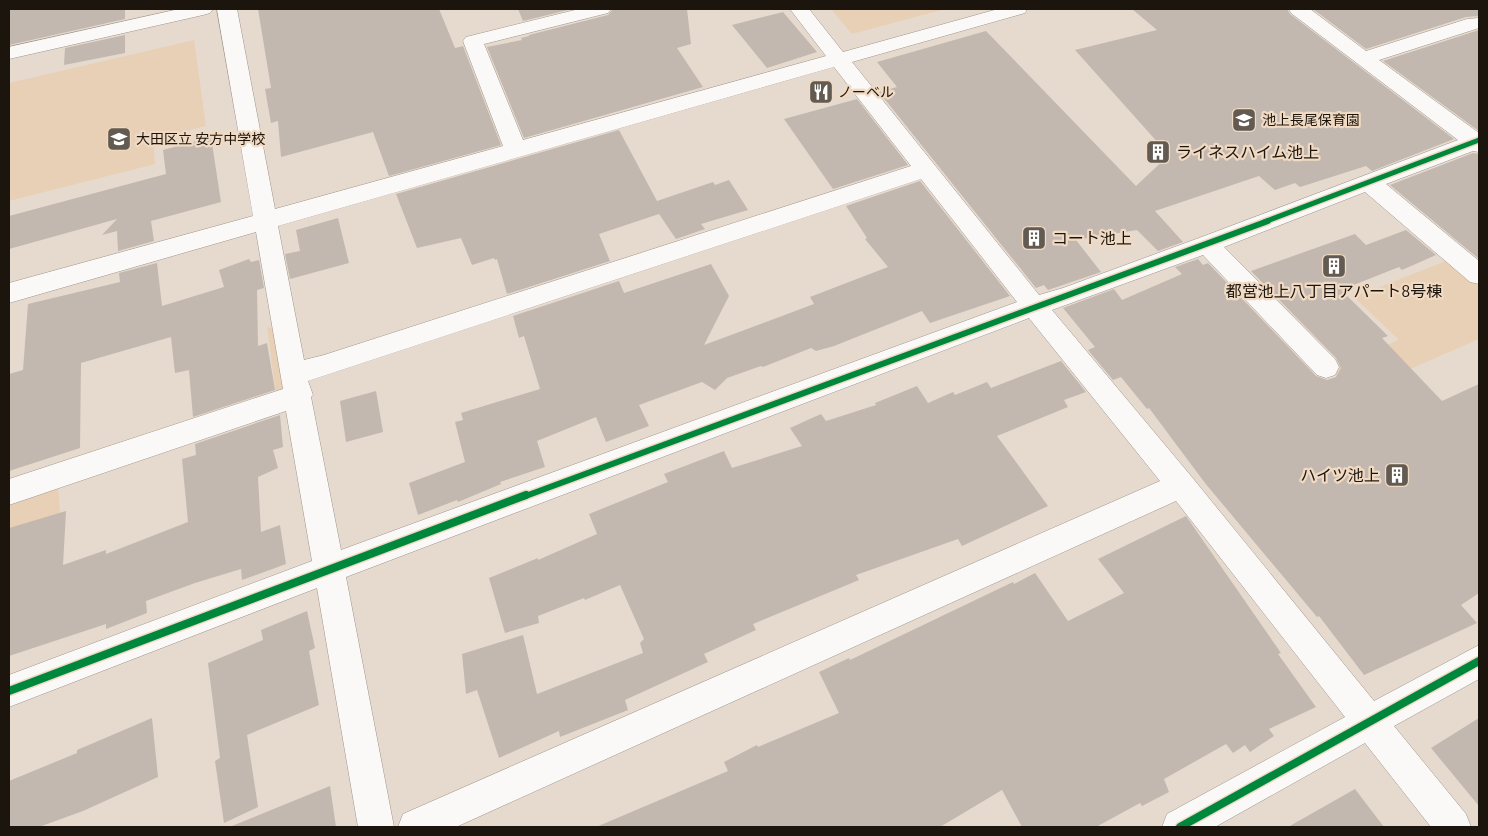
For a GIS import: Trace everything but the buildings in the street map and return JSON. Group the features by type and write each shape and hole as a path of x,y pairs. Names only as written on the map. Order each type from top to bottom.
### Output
{"street":[{"path":"9,53 203,9"},
{"path":"227,9 297,384 376,827"},
{"path":"516,150 473,41 600,9"},
{"path":"799,9 1034,306 1181,485 1453,827"},
{"path":"9,293 1018,9"},
{"path":"1298,9 1478,142"},
{"path":"1364,58 1474,23"},
{"path":"9,691 330,569 1478,142"},
{"path":"9,492 297,384 324,366 927,169"},
{"path":"1369,182 1479,275"},
{"path":"1207,244 1326,367"},
{"path":"416,827 1181,485"},
{"path":"1180,827 1479,660"}],"shaded area":[{"path":"831,9 945,9 852,34"},
{"path":"194,40 206,126 153,139 155,164 9,201 9,83"},
{"path":"1451,259 1479,283 1479,339 1355,393 1329,369 1399,340 1354,297"},
{"path":"267,327 274,328 285,393 276,395"},
{"path":"58,487 60,514 9,528 9,502"}],"cycle path":[{"path":"9,691 353,560 1034,306 1068,296 1479,140"},
{"path":"1180,827 1479,661"}],"place":[{"name":"ノーベル","path":"821,92"},
{"name":"池上長尾保育園","path":"1244,120"},
{"name":"大田区立 安方中学校","path":"119,139"},
{"name":"ライネスハイム池上","path":"1158,152"},
{"name":"コート池上","path":"1034,238"},
{"name":"都営池上八丁目アパート8号棟","path":"1334,266"},
{"name":"ハイツ池上","path":"1397,475"}]}
